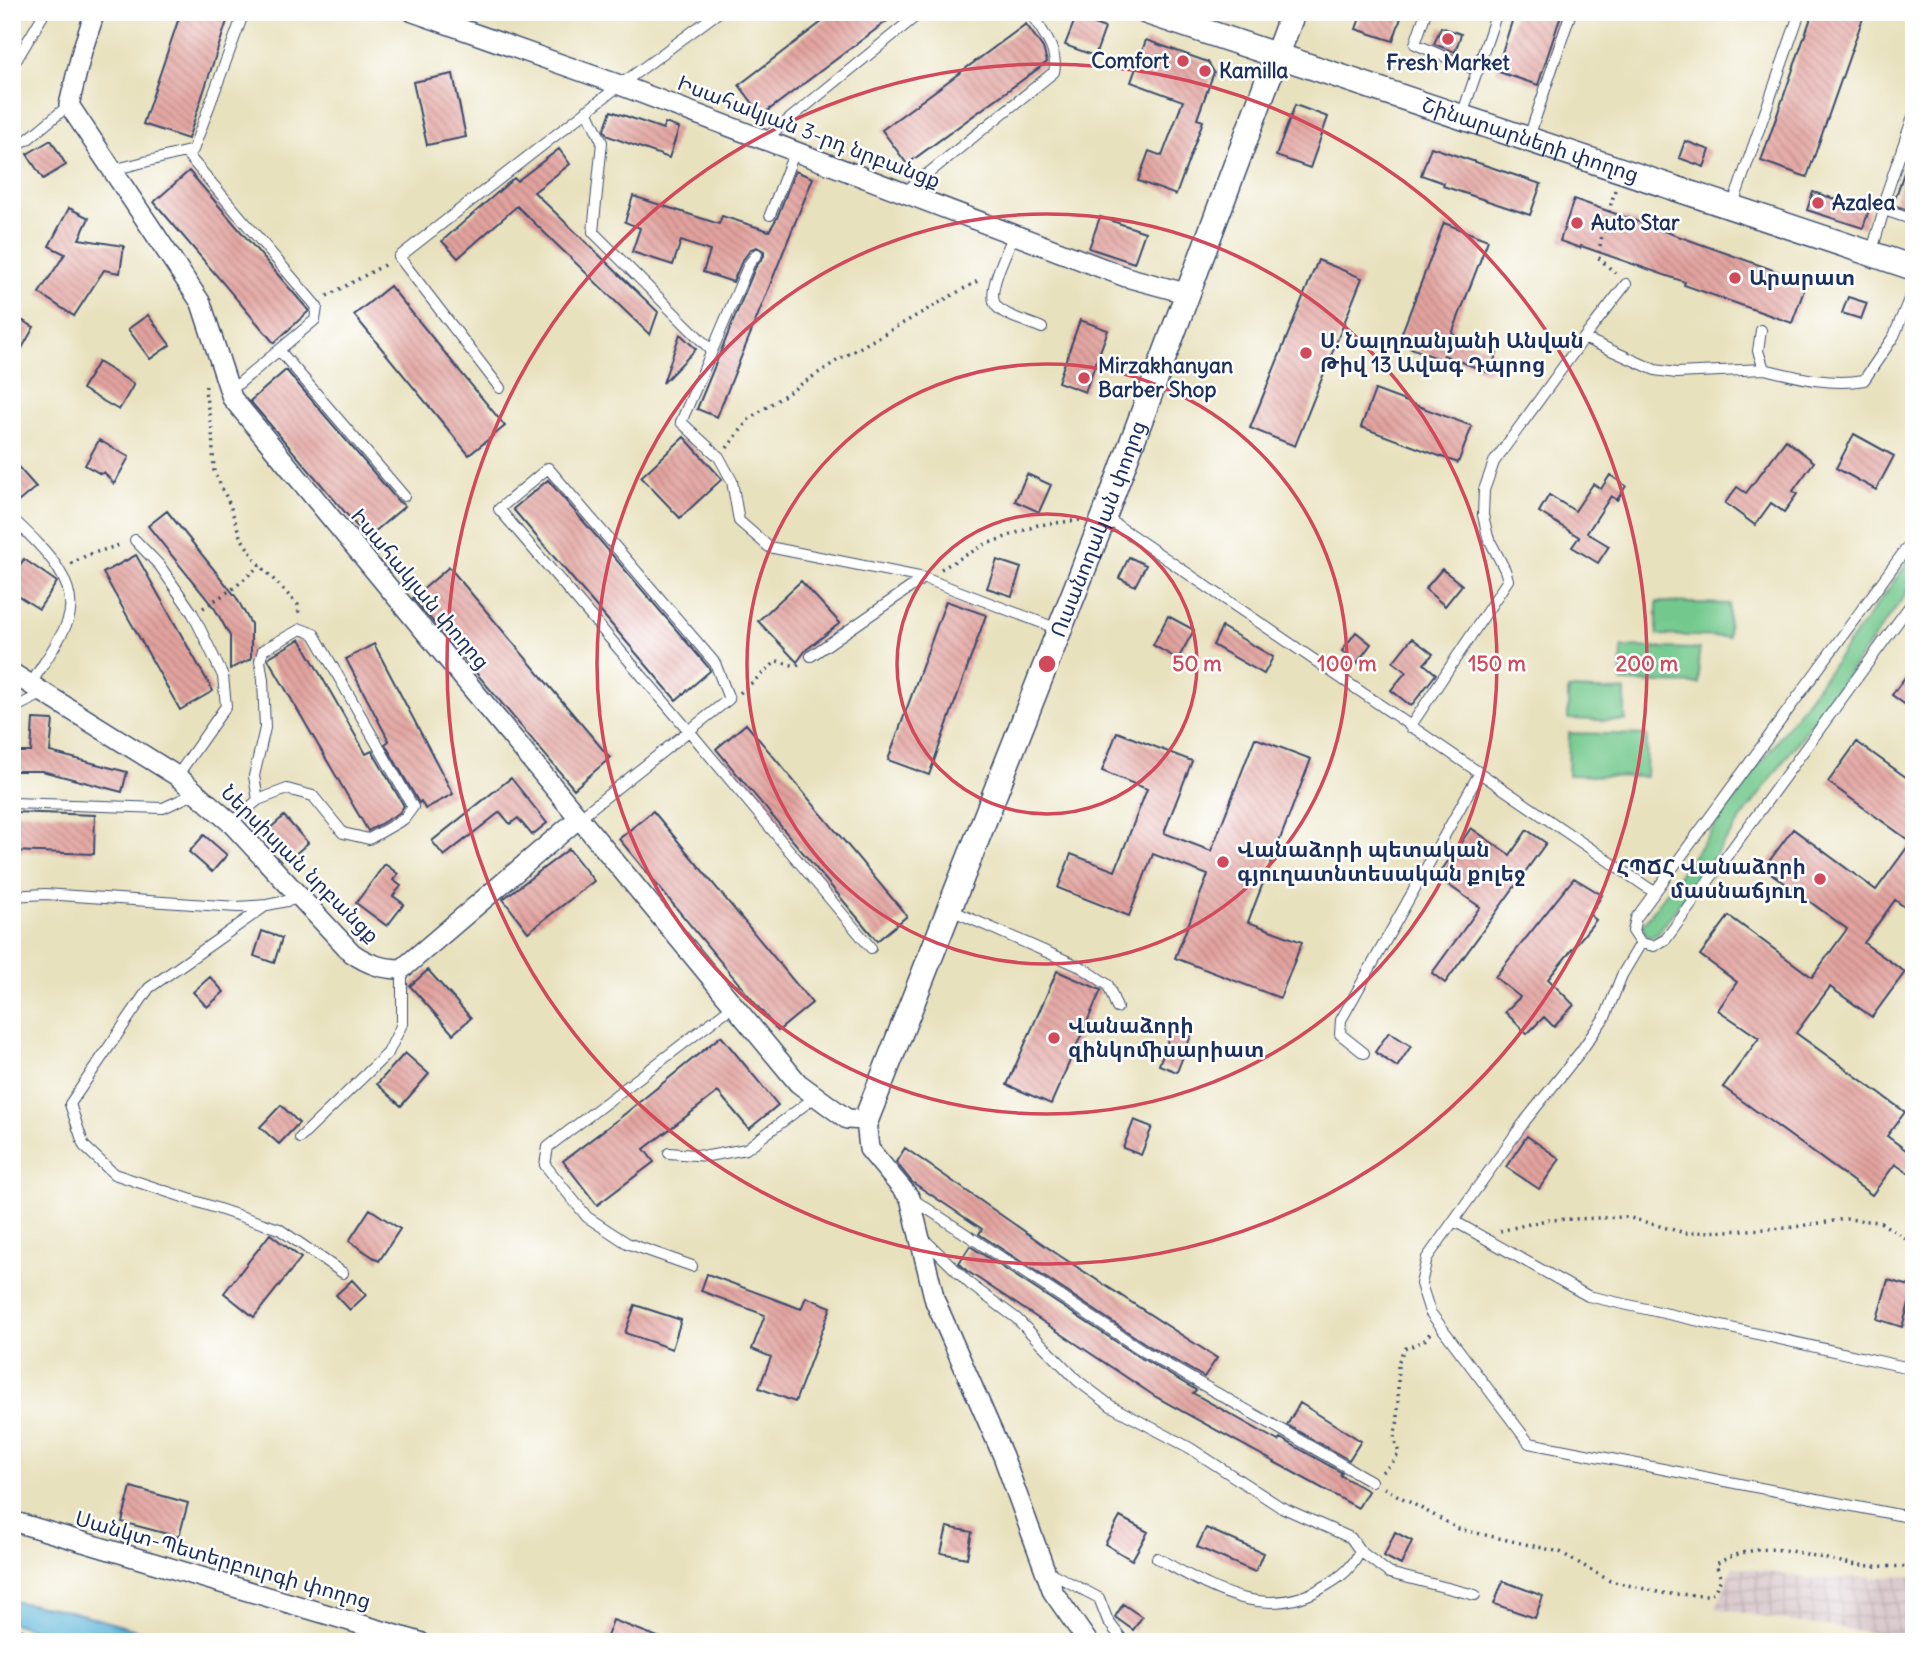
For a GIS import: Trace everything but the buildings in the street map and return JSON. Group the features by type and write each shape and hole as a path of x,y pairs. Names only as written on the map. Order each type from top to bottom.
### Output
{"street":[{"path":"69,105 95,12"},
{"name":"Իսահակյան 3-րդ նրբանցք","path":"413,12 620,85 1126,277 1189,294"},
{"name":"Շինարարների փողոց","path":"1147,12 1914,268"},
{"name":"Ուսանողական փողոց","path":"866,1120 1104,517 1293,12"},
{"name":"Իսահակյան փողոց","path":"69,105 201,303 232,398 798,1083 847,1119 866,1120"},
{"name":"Ներսիսյան նրբանցք","path":"12,673 177,776 231,823 359,958 385,968 402,968"},
{"path":"402,968 579,818"},
{"path":"866,1120 869,1149 910,1198 935,1301 1003,1456 1053,1592 1088,1642"},
{"name":"Սանկտ-Պետերբուրգի փողոց","path":"12,1521 420,1642"},
{"path":"12,1638 28,1642"}],"lane":[{"path":"12,57 17,59 45,12"},
{"path":"113,170 193,150 244,12"},
{"path":"500,388 399,257 587,110 719,12"},
{"path":"765,140 921,12"},
{"path":"904,193 1054,72 1056,65 1053,50 1030,12"},
{"path":"1426,12 1415,44 1478,71"},
{"path":"1461,118 1497,12"},
{"path":"1527,141 1572,12"},
{"path":"1731,208 1800,12"},
{"path":"12,145 27,140 69,105"},
{"path":"587,110 602,142 593,232 712,351"},
{"path":"1871,254 1884,210 1884,201 1914,114"},
{"path":"770,215 795,151"},
{"path":"186,153 317,307 315,320 230,391"},
{"path":"1884,210 1914,220"},
{"path":"1014,234 993,287 993,301 999,309 1042,328"},
{"path":"757,254 749,264 681,422 719,457 732,481 738,522 769,547 924,578 1058,629"},
{"path":"1410,727 1508,580 1488,537 1483,515 1484,490 1493,463 1626,284"},
{"path":"1584,338 1655,370 1676,373 1764,369 1805,379 1845,383 1864,380 1894,335 1914,287"},
{"path":"1761,330 1758,351 1764,369"},
{"path":"279,349 404,496"},
{"path":"579,818 690,732 729,699 715,663 548,468 499,509 690,732 871,948"},
{"path":"1104,517 1654,892"},
{"path":"12,518 61,570 69,592 68,621 38,689 16,707 12,707"},
{"path":"1914,538 1654,892 1633,924 1633,931 1641,943 1654,946 1666,939 1914,600"},
{"path":"135,540 160,566 193,614 223,676 226,706 177,776"},
{"path":"811,656 924,578"},
{"path":"231,823 257,800 287,789 313,796 343,833 369,839 404,819 413,807 314,634 301,629 263,650 260,661 265,728 254,776 257,800"},
{"path":"1364,1053 1340,1034 1341,1020 1479,774"},
{"path":"12,803 163,808 197,793"},
{"path":"12,896 45,894 237,907 267,905 301,898"},
{"path":"267,905 149,988 70,1104 84,1146 114,1174 279,1229 343,1273"},
{"path":"949,909 1083,968 1108,985 1117,1008"},
{"path":"1641,943 1622,975 1606,1016 1525,1121 1427,1258 1421,1284 1430,1312 1530,1443 1914,1518"},
{"path":"300,1138 388,1053 402,1024 402,968"},
{"path":"692,1266 627,1243 587,1217 545,1165 548,1147 734,1005"},
{"path":"669,1153 708,1156 746,1149 815,1097"},
{"path":"910,1198 1145,1352 1371,1481"},
{"path":"1454,1221 1588,1296 1914,1369"},
{"path":"919,1234 971,1285 1016,1318 1078,1381 1111,1406 1190,1448 1279,1506 1351,1538 1360,1550 1390,1573 1475,1594"},
{"path":"1157,1558 1219,1591 1255,1602 1287,1601 1315,1593 1343,1575 1360,1550"},
{"path":"1045,1570 1099,1598 1108,1621 1125,1642"}],"path":[{"path":"1621,171 1598,257 1626,284"},
{"path":"316,302 399,257"},
{"path":"719,457 750,418 772,403 838,359 1001,268"},
{"path":"207,382 205,391 212,431 214,471 230,505 240,536 260,565 298,605 301,629"},
{"path":"924,578 984,545 1038,525 1104,517"},
{"path":"65,567 87,555 135,540"},
{"path":"210,604 234,588 260,565"},
{"path":"742,693 777,661 796,666 811,656"},
{"path":"1481,1236 1546,1220 1627,1217 1685,1233 1787,1228 1846,1219 1880,1222 1914,1244"},
{"path":"1437,1322 1424,1341 1404,1349 1398,1363 1398,1420 1394,1438 1399,1452 1392,1463 1371,1481 1459,1529 1560,1552 1610,1581 1667,1594 1708,1595 1714,1592 1721,1579 1716,1563 1732,1554 1773,1549 1798,1550 1818,1558 1860,1565 1914,1567"}],"shaded area":[{"path":"1733,1566 1813,1579 1914,1576 1914,1642 1864,1631 1716,1608"}],"green space":[{"path":"1914,554 1914,583 1658,933 1650,937 1646,935 1642,927 1644,923"},
{"path":"1657,602 1729,604 1728,637 1657,635"},
{"path":"1622,647 1699,649 1699,684 1621,682"},
{"path":"1568,689 1625,691 1625,721 1568,719"},
{"path":"1569,733 1647,735 1646,777 1568,775"}],"water":[{"path":"12,1601 67,1610 178,1642 76,1642 12,1623"}],"place":[{"name":"Fresh Market","path":"1448,39"},
{"name":"Comfort","path":"1183,61"},
{"name":"Kamilla","path":"1205,71"},
{"name":"Azalea","path":"1818,203"},
{"name":"Auto Star","path":"1577,223"},
{"name":"Արարատ","path":"1735,278"},
{"name":"Ս. Նալղռանյանի Անվան Թիվ 13 Ավագ Դպրոց","path":"1306,353"},
{"name":"Mirzakhanyan Barber Shop","path":"1084,378"},
{"name":"Վանաձորի պետական գյուղատնտեսական քոլեջ","path":"1223,862"},
{"name":"ՀՊՃՀ Վանաձորի մասնաճյուղ","path":"1820,879"},
{"name":"Վանաձորի զինկոմիսարիատ","path":"1054,1038"}]}
